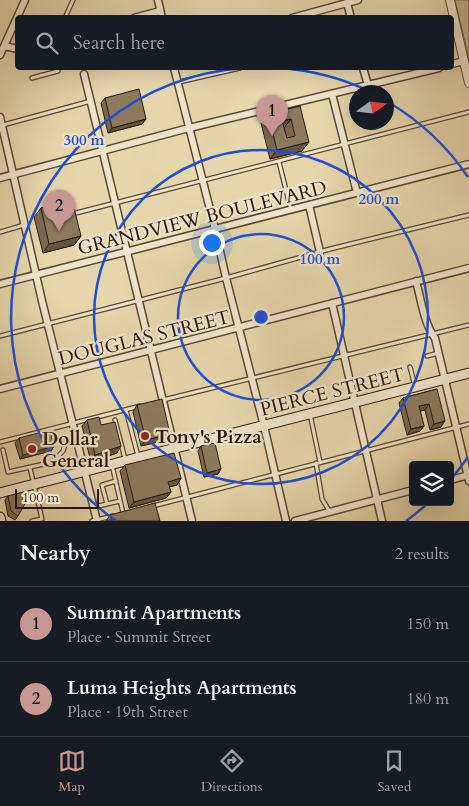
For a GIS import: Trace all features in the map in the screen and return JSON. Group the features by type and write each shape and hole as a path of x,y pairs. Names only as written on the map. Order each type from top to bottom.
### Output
{"main road":[{"name":"PIERCE STREET","path":"0,493 469,373"},
{"path":"0,517 1,521"}],"street":[{"path":"18,15 25,0"},
{"path":"158,0 161,14"},
{"path":"326,0 328,8"},
{"path":"303,15 358,0"},
{"path":"450,0 451,15"},
{"path":"347,3 350,15"},
{"path":"0,55 15,22"},
{"path":"454,27 469,83"},
{"path":"4,46 15,48"},
{"path":"454,64 464,61"},
{"path":"175,70 286,521"},
{"path":"364,70 368,85 431,70"},
{"path":"84,74 192,521"},
{"path":"0,178 190,128 349,90"},
{"path":"332,94 357,193"},
{"path":"0,116 36,275 94,507 95,521"},
{"name":"GRANDVIEW BOULEVARD","path":"0,284 469,164"},
{"path":"309,205 320,252"},
{"name":"DOUGLAS STREET","path":"0,389 469,268"},
{"path":"416,281 432,334 436,338 469,477 454,479"},
{"path":"332,303 382,521"},
{"path":"295,521 409,491"}],"lane":[{"path":"66,15 73,0"},
{"path":"32,78 58,70"},
{"path":"178,82 231,70"},
{"path":"1,126 91,101"},
{"path":"76,213 469,112"},
{"path":"279,162 291,210"},
{"path":"0,336 469,215"},
{"path":"0,232 24,225"},
{"path":"154,402 469,325"},
{"path":"427,356 439,353"},
{"path":"410,367 415,387"},
{"path":"0,442 144,405"},
{"path":"126,410 138,457"},
{"path":"310,414 322,499 330,512"},
{"path":"116,420 126,460"},
{"path":"151,507 469,424"},
{"path":"3,450 8,472 53,462 63,451 66,442 77,439"},
{"path":"112,464 123,513"},
{"path":"30,468 42,518 32,521"},
{"path":"107,504 102,485 116,481"},
{"path":"94,507 120,501"},
{"path":"95,521 132,511"}],"shaded area":[{"path":"455,0 469,0 469,58"}],"building":[{"path":"139,89 146,119 112,128 105,98"},
{"path":"300,106 309,142 277,150 268,114","holes":["291,119 295,136 287,138 282,121"]},
{"path":"72,200 81,236 49,244 41,208"},
{"path":"437,389 445,421 434,424 429,404 419,406 424,426 411,429 403,398"},
{"path":"162,399 170,434 146,440 137,405"},
{"path":"99,417 101,425 115,422 121,446 95,455 87,420"},
{"path":"50,430 54,446 23,455 19,438"},
{"path":"215,443 221,469 207,473 201,446"},
{"path":"174,453 181,478 168,482 171,492 134,502 125,465"},
{"path":"24,492 30,495 18,516 11,511 8,496"},
{"path":"155,503 160,521 112,521 110,515"}],"place":[{"name":"Summit Apartments","path":"272,136"},
{"name":"Luma Heights Apartments","path":"59,231"},
{"name":"Tony's Pizza","path":"145,436"},
{"name":"Dollar General","path":"32,449"}]}
